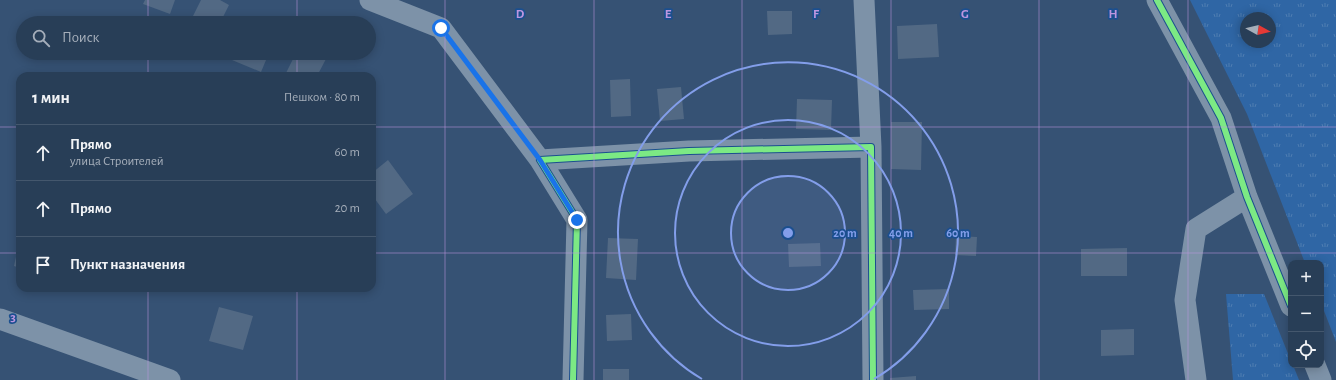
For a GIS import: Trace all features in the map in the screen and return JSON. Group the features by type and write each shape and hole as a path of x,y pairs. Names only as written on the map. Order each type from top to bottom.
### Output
{"street":[{"path":"370,0 441,28 540,160 577,220 574,380"},
{"path":"864,0 871,147 873,380"},
{"path":"1157,0 1221,118 1246,197 1288,299"},
{"path":"540,160 689,151 871,147"},
{"path":"1196,380 1184,300 1196,229 1246,197"},
{"path":"0,319 170,380"},
{"path":"1316,368 1321,380"}],"green space":[{"path":"1190,0 1336,0 1336,342 1324,311 1324,260 1304,260 1247,114"},
{"path":"1226,294 1264,294 1288,354 1288,368 1294,368 1299,380 1233,380"}],"building":[{"path":"145,0 175,0 170,14 143,4"},
{"path":"201,0 220,0 229,5 224,16 193,16"},
{"path":"767,11 792,11 792,34 768,35"},
{"path":"937,24 939,57 898,59 897,26"},
{"path":"232,60 266,60 261,72"},
{"path":"292,60 325,60 319,72 286,72"},
{"path":"630,79 631,116 611,117 610,80"},
{"path":"681,87 684,119 660,121 657,89"},
{"path":"797,99 832,100 831,130 796,129"},
{"path":"891,122 922,122 921,170 891,169"},
{"path":"388,160 413,194 386,214 376,200 376,170"},
{"path":"956,236 977,237 976,256 955,255"},
{"path":"608,238 638,239 636,280 606,278"},
{"path":"820,243 821,266 789,267 788,244"},
{"path":"1127,248 1127,276 1081,276 1081,249"},
{"path":"949,289 949,309 914,310 913,290"},
{"path":"219,307 253,316 243,350 209,341"},
{"path":"631,314 632,340 607,341 606,315"},
{"path":"1134,329 1134,355 1101,356 1101,330"},
{"path":"603,369 629,369 629,380 603,380"},
{"path":"916,376 916,380 890,380 890,378"}],"cycle path":[{"path":"1157,0 1221,118 1247,197 1288,299"},
{"path":"573,380 577,220 540,160 689,151 871,147 873,380"}],"route":[{"path":"441,28 540,160 577,220"}]}
